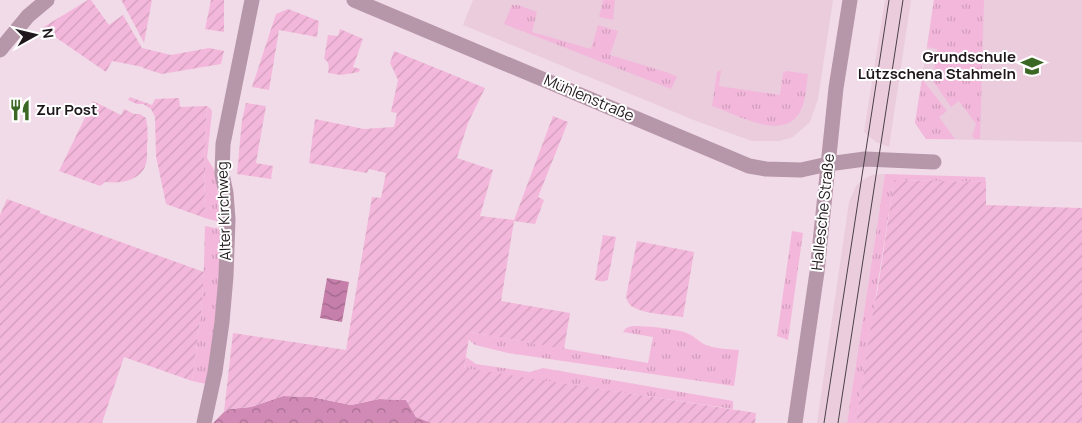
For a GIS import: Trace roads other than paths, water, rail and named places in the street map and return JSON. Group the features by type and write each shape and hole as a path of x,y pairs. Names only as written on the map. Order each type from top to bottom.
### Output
{"street":[{"path":"0,50 28,16 47,0"},
{"name":"Alter Kirchweg","path":"204,423 215,372 226,276 228,220 226,193 222,174 223,144 252,0"},
{"name":"Mühlenstraße","path":"354,0 749,166 766,169 801,170 865,159 934,162"},
{"name":"Hallesche Straße","path":"795,423 817,272 836,88 850,0"}],"water":[{"path":"327,278 349,282 342,322 320,318"}],"tram line":[{"path":"824,423 889,0"},
{"path":"838,423 903,0"}],"place":[{"name":"Grundschule Lützschena Stahmeln","path":"1032,66"},
{"name":"Zur Post","path":"20,110"}]}
